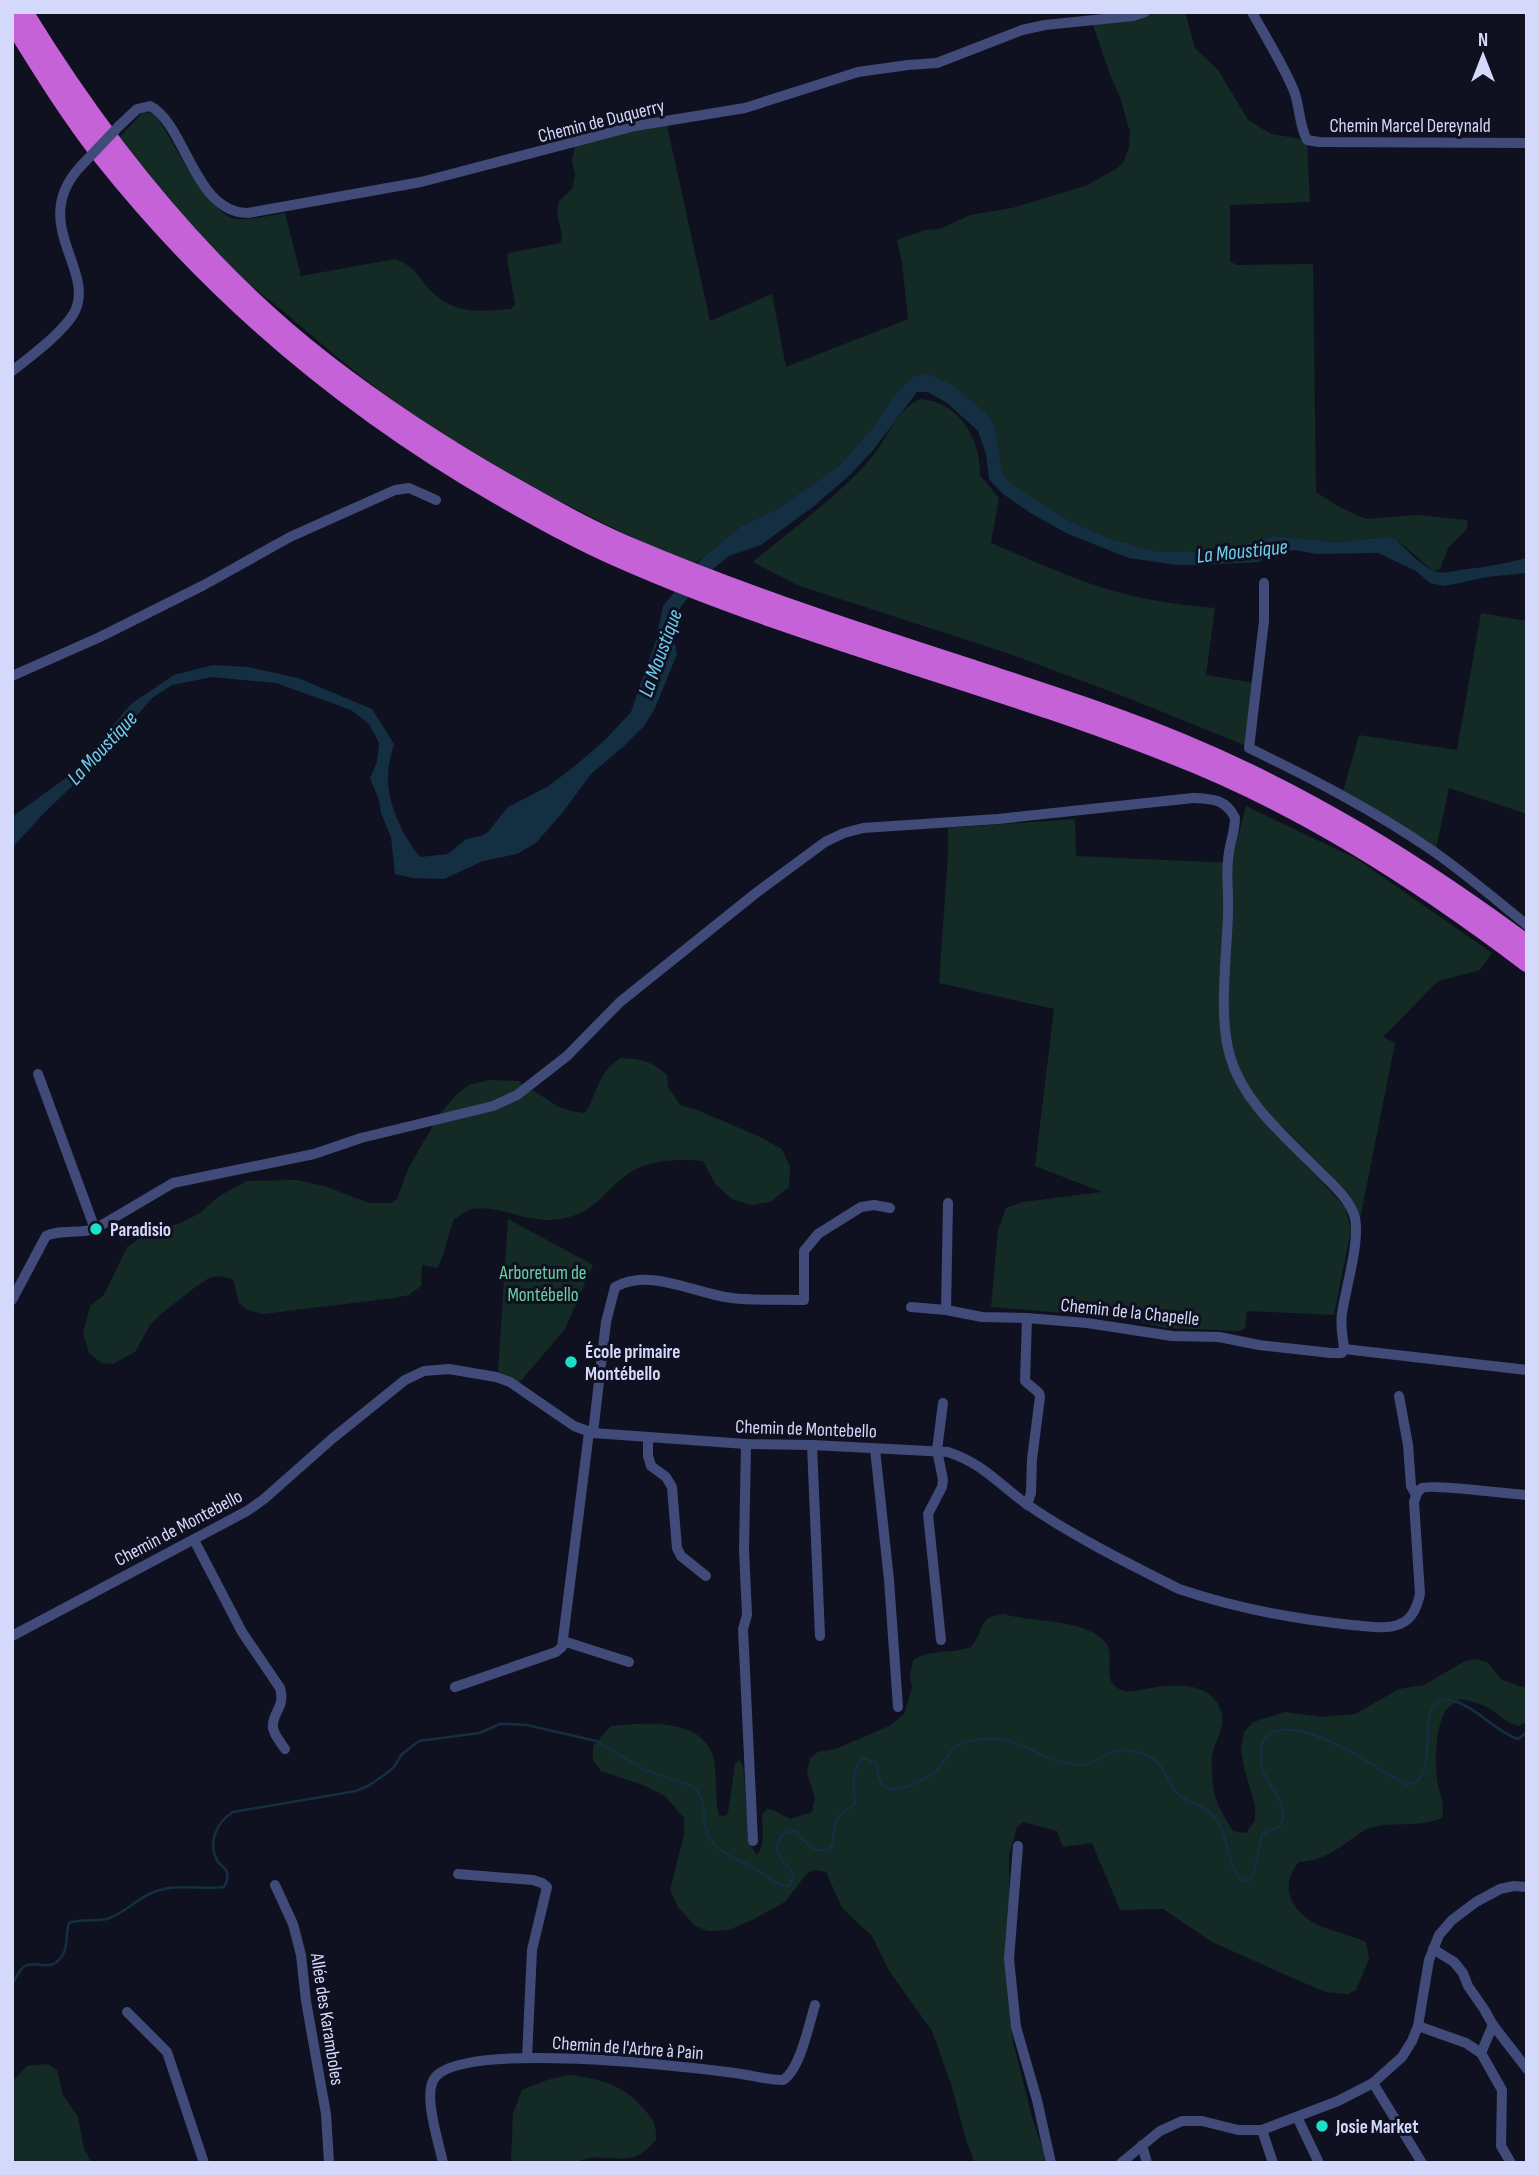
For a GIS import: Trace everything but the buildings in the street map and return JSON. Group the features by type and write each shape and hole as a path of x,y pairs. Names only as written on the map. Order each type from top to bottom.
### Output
{"highway":[{"path":"24,12 72,89 134,171 191,236 252,298 321,359 392,411 468,460 675,573 1176,756 1264,796 1365,850 1466,917 1527,963"},
{"path":"12,22 58,96 135,196 178,245 243,310 311,369 384,425 542,521 617,558 675,573"},
{"path":"712,588 876,637 1099,711 1182,742 1275,784 1373,838 1527,944"}],"street":[{"name":"Chemin de Duquerry","path":"12,372 69,320 77,306 78,285 60,220 65,190 80,167 137,109 150,106 159,110 188,162 208,191 226,207 237,213 248,213 421,182 635,127 745,108 858,72 937,63 1022,30 1133,16 1145,12"},
{"name":"Chemin Marcel Dereynald","path":"1252,12 1294,92 1307,139 1320,142 1527,143"},
{"path":"12,676 112,631 290,537 395,490 409,488 436,500"},
{"path":"1264,583 1264,621 1250,748 1313,779 1432,850 1481,886 1527,925"},
{"path":"12,1300 46,1236 51,1233 84,1233 95,1229 173,1183 314,1154 361,1138 494,1106 517,1095 568,1056 620,1002 756,893 825,842 844,832 863,828 998,819 1194,798 1214,799 1226,804 1235,818 1227,868 1225,982 1226,1034 1236,1075 1247,1094 1340,1192 1354,1215 1356,1236 1341,1327 1344,1349"},
{"path":"38,1074 95,1229"},
{"path":"946,1310 948,1203"},
{"path":"455,1687 556,1653 562,1647 606,1322 615,1287 633,1280 645,1279 732,1298 804,1300 804,1251 818,1234 861,1208 874,1205 890,1208"},
{"name":"Chemin de la Chapelle","path":"911,1307 982,1317 1087,1323 1172,1336 1219,1336 1259,1345 1331,1353 1342,1353 1344,1349 1527,1370"},
{"path":"1027,1318 1025,1381 1040,1397 1032,1459 1031,1493 1027,1505"},
{"name":"Chemin de Montebello","path":"12,1636 247,1511 405,1380 424,1371 449,1369 503,1380 533,1396 574,1426 591,1433 746,1444 937,1450 979,1465 1027,1505 1179,1589 1205,1598 1307,1619 1385,1627 1400,1624 1410,1618 1420,1594 1416,1495 1411,1486 1408,1445 1399,1396"},
{"path":"941,1640 928,1514 943,1480 937,1450 943,1403"},
{"path":"648,1437 651,1466 666,1477 672,1487 677,1548 681,1556 706,1576"},
{"path":"746,1444 744,1550 747,1615 743,1629 754,1841"},
{"path":"812,1445 820,1636"},
{"path":"875,1449 889,1580 898,1707"},
{"path":"1416,1495 1424,1487 1434,1485 1527,1495"},
{"path":"194,1540 242,1632 279,1688 283,1698 273,1727 285,1749"},
{"path":"563,1642 629,1662"},
{"path":"1018,1846 1009,1959 1016,2026 1051,2163"},
{"path":"458,1874 533,1880 547,1887 532,1950 527,2058"},
{"name":"Allée des Karamboles","path":"275,1885 293,1924 301,1955 306,2001 326,2114 329,2163"},
{"path":"1121,2163 1160,2131 1182,2121 1202,2121 1238,2130 1262,2130 1338,2101 1373,2083 1402,2057 1418,2026 1433,1949 1439,1935 1452,1920 1476,1902 1500,1889 1527,1887"},
{"path":"1433,1949 1454,1962 1463,1973 1468,1986 1493,2025 1527,2069"},
{"name":"Chemin de l'Arbre à Pain","path":"443,2163 430,2101 435,2078 445,2070 463,2064 527,2058 581,2058 783,2080 789,2077 796,2064 815,2006"},
{"path":"127,2012 167,2052 204,2163"},
{"path":"1481,2053 1493,2025"},
{"path":"1418,2026 1466,2043 1481,2053 1502,2090 1501,2146 1511,2163"},
{"path":"1373,2083 1422,2163"},
{"path":"1297,2117 1319,2163"},
{"path":"1262,2130 1273,2163"},
{"path":"1142,2145 1147,2163"}],"green space":[{"path":"1145,12 1185,12 1195,48 1218,70 1248,120 1271,134 1307,140 1310,202 1230,205 1230,261 1236,265 1313,264 1316,492 1339,507 1366,519 1417,515 1467,520 1466,530 1448,548 1440,569 1433,571 1396,539 1389,537 1337,542 1273,536 1214,553 1161,552 1111,539 1070,521 1011,484 1002,471 994,423 969,400 928,374 891,399 873,427 838,467 773,511 741,526 693,565 576,509 499,468 376,388 218,256 154,183 120,137 143,112 155,114 199,186 220,211 236,219 285,213 301,276 395,259 412,268 443,301 463,309 485,311 511,309 515,304 508,253 561,243 557,211 559,201 572,189 575,175 572,160 576,142 666,121 710,321 772,294 786,367 908,319 897,240 925,230 940,229 970,215 1012,208 1085,186 1118,168 1129,148 1130,132 1091,20"},
{"path":"921,399 946,407 957,415 972,436 977,448 980,475 999,498 991,543 1120,593 1215,608 1206,675 1254,683 1247,746 1007,653 797,585 753,562 845,486 872,457 899,416"},
{"path":"1481,613 1527,621 1527,814 1449,788 1436,849 1343,792 1359,735 1457,750"},
{"path":"1246,806 1357,859 1492,953 1480,970 1438,981 1383,1037 1395,1043 1360,1219 1350,1195 1280,1124 1271,1128 1345,1207 1351,1230 1334,1315 1247,1311 1245,1328 1240,1331 1166,1328 1122,1318 991,1307 998,1230 1006,1208 1023,1202 1102,1192 1035,1166 1054,1009 939,983 948,828 1075,819 1076,856 1231,863"},
{"path":"621,1058 646,1062 661,1070 667,1075 668,1087 680,1105 758,1136 782,1149 790,1167 789,1187 770,1202 752,1205 732,1199 716,1185 703,1161 673,1160 652,1163 625,1176 585,1210 565,1218 541,1220 481,1208 466,1212 454,1219 440,1264 437,1268 422,1265 421,1286 409,1295 263,1314 248,1310 239,1303 233,1279 219,1276 209,1278 161,1314 150,1325 135,1352 113,1364 101,1363 89,1353 83,1333 90,1306 104,1295 127,1247 154,1229 179,1224 200,1213 219,1196 247,1181 297,1180 324,1186 369,1203 391,1203 397,1199 409,1167 440,1114 455,1096 469,1085 489,1080 519,1081 557,1106 585,1113 607,1069"},
{"name":"Arboretum de Montébello","path":"508,1219 593,1265 565,1329 519,1383 498,1372"},
{"path":"1004,1614 1058,1622 1096,1634 1108,1648 1110,1676 1117,1688 1130,1692 1156,1687 1189,1686 1208,1694 1216,1701 1221,1711 1222,1727 1212,1756 1215,1797 1233,1831 1246,1833 1255,1820 1255,1805 1241,1749 1244,1732 1253,1722 1285,1712 1323,1717 1355,1714 1399,1689 1424,1685 1465,1661 1475,1659 1487,1662 1501,1679 1521,1687 1527,1686 1527,1722 1518,1726 1507,1722 1486,1706 1469,1701 1460,1699 1447,1709 1440,1725 1436,1757 1443,1805 1442,1818 1423,1823 1367,1829 1328,1854 1299,1862 1293,1871 1289,1880 1290,1898 1301,1913 1318,1925 1366,1942 1369,1959 1356,1990 1348,1994 1326,1992 1212,1942 1163,1909 1120,1910 1092,1843 1063,1847 1057,1831 1023,1822 1017,1827 1009,1855 1013,2042 1045,2156 1043,2163 975,2163 932,2031 888,1969 872,1936 842,1908 826,1872 814,1870 807,1873 785,1902 729,1930 708,1931 695,1926 678,1907 670,1890 684,1835 684,1818 665,1796 643,1785 601,1771 593,1760 593,1746 611,1726 669,1725 696,1734 706,1743 713,1756 719,1815 728,1814 735,1764 739,1760 743,1765 750,1845 757,1855 763,1841 762,1814 767,1809 790,1819 812,1812 815,1797 807,1773 810,1758 818,1752 836,1749 891,1725 904,1714 912,1688 910,1676 913,1660 927,1654 971,1647 985,1621"},
{"path":"48,2064 57,2070 63,2095 78,2117 84,2149 92,2163 12,2163 14,2080 27,2066"},
{"path":"569,2075 600,2080 626,2093 652,2118 656,2140 636,2156 626,2158 586,2159 576,2163 513,2163 513,2114 522,2090"}],"water":[{"name":"La Moustique","path":"928,374 951,384 985,412 994,423 1002,471 1011,484 1070,521 1111,539 1161,552 1214,553 1273,536 1337,542 1389,537 1396,539 1425,566 1438,572 1527,558 1527,573 1487,577 1445,586 1430,583 1416,571 1378,553 1316,554 1295,550 1269,554 1259,562 1197,565 1129,558 1068,534 1003,494 989,479 986,454 978,431 947,403 928,392 917,392 874,449 851,474 814,506 761,545 729,556 714,568 681,606 672,629 677,654 655,708 645,725 591,774 536,843 517,854 483,861 444,879 413,878 395,874 391,837 370,778 377,762 379,743 369,724 351,710 276,683 212,677 172,685 152,698 90,769 12,848 12,817 74,772 131,704 174,675 213,665 248,667 298,678 372,709 394,744 388,787 402,830 420,857 448,854 466,839 488,832 508,807 547,787 606,739 631,712 656,640 663,606 702,558 741,526 773,511 838,467 873,427 891,399 912,377"}],"waterway":[{"path":"12,1984 25,1966 53,1964 62,1956 69,1923 107,1919 162,1889 224,1887 227,1872 218,1862 213,1841 222,1822 233,1812 356,1791 387,1773 402,1754 419,1741 479,1733 500,1724 527,1725 596,1741 645,1770 692,1786 701,1797 706,1830 713,1843 723,1852 783,1886 789,1886 793,1877 778,1855 777,1845 780,1838 787,1832 796,1831 813,1848 827,1850 832,1846 838,1818 855,1803 855,1772 864,1758 876,1763 882,1784 893,1789 924,1779 938,1769 955,1747 975,1740 1005,1740 1049,1758 1079,1765 1091,1763 1118,1751 1142,1754 1157,1762 1177,1793 1207,1810 1216,1819 1234,1869 1243,1881 1253,1877 1262,1834 1279,1826 1283,1817 1281,1803 1261,1765 1262,1744 1272,1733 1278,1730 1295,1730 1321,1738 1406,1785 1418,1781 1426,1764 1429,1716 1439,1702 1448,1700 1462,1704 1518,1739 1527,1732"}],"place":[{"name":"Paradisio","path":"96,1229"},
{"name":"École primaire Montébello","path":"571,1362"},
{"name":"Josie Market","path":"1322,2126"}]}
